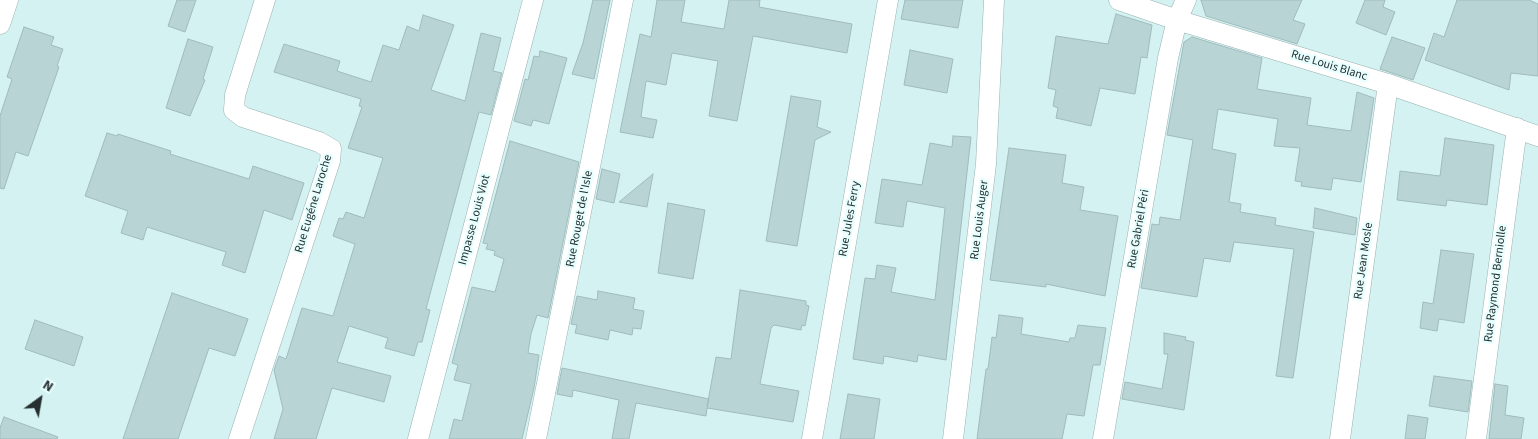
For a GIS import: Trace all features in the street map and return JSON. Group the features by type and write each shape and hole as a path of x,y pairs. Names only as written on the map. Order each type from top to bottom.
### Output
{"street":[{"path":"0,24 8,0"},
{"name":"Rue Eugéne Laroche","path":"239,439 330,161 331,150 319,142 242,117 234,110 235,95 264,0"},
{"name":"Impasse Louis Viot","path":"418,439 533,0"},
{"name":"Rue Rouget de l'Isle","path":"536,439 623,0"},
{"name":"Rue Jules Ferry","path":"812,439 888,0"},
{"name":"Rue Louis Auger","path":"953,439 986,164 994,0"},
{"name":"Rue Louis Blanc","path":"1119,0 1177,20 1388,84 1538,136"},
{"name":"Rue Gabriel Péri","path":"1103,439 1168,58 1177,20 1186,0"},
{"name":"Rue Jean Mosle","path":"1340,439 1388,84"},
{"name":"Rue Raymond Berniolle","path":"1476,439 1517,128"}],"building":[{"path":"177,0 196,0 185,32 168,26"},
{"path":"593,0 610,0 594,79 572,74 583,43"},
{"path":"657,0 685,0 681,22 724,29 729,0 760,0 759,7 852,24 847,53 753,36 737,121 709,116 718,61 672,53 666,85 646,81 641,117 657,120 653,138 620,132 640,34 651,37"},
{"path":"905,0 963,0 958,28 901,19"},
{"path":"1201,0 1302,0 1293,20 1305,24 1297,44 1206,16"},
{"path":"1365,0 1385,0 1383,7 1395,12 1386,35 1356,23"},
{"path":"1457,0 1529,0 1538,4 1538,76 1511,73 1509,90 1425,60 1434,33 1444,37"},
{"path":"1116,14 1152,25 1147,58 1141,57 1135,94 1100,88 1091,126 1056,118 1058,108 1053,106 1056,90 1048,88 1056,36 1108,44"},
{"path":"423,15 454,25 431,90 465,101 481,33 501,38 493,71 502,73 491,115 479,112 426,309 430,310 422,342 418,342 414,356 385,348 388,338 349,326 337,362 391,376 384,402 332,388 316,439 274,439 283,409 274,370 279,356 286,359 302,308 333,316 355,244 333,236 339,218 343,219 346,212 364,218 383,158 348,148 362,107 359,106 361,99 274,72 284,44 340,61 337,71 371,82 383,45 399,50 407,26 419,31"},
{"path":"24,27 54,37 51,45 63,49 57,66 59,67 28,156 16,152 4,189 0,188 0,116 12,79 7,77"},
{"path":"1192,37 1262,58 1257,89 1311,98 1307,125 1351,131 1357,92 1374,98 1361,182 1333,178 1331,190 1301,186 1302,182 1295,181 1300,148 1274,146 1278,119 1218,109 1212,149 1236,154 1229,202 1241,204 1240,212 1276,218 1275,225 1314,232 1293,378 1276,376 1294,249 1234,242 1230,262 1204,258 1197,297 1141,288 1152,224 1159,225 1160,217 1180,220 1193,140 1167,135 1184,42"},
{"path":"1392,37 1425,48 1413,80 1380,69"},
{"path":"188,39 213,47 203,79 205,80 190,116 166,108"},
{"path":"910,50 953,59 947,93 904,85"},
{"path":"540,51 567,58 549,124 533,120 531,126 514,121 525,79 528,80 534,56 539,57"},
{"path":"791,96 821,101 817,127 831,132 815,140 797,246 766,241"},
{"path":"107,133 117,136 118,134 171,151 170,154 249,179 253,166 304,183 292,220 264,210 245,273 222,265 226,252 147,227 143,240 121,233 128,211 85,196"},
{"path":"953,136 971,137 946,360 918,355 917,362 884,356 883,364 853,359 865,278 875,279 877,265 896,268 891,292 935,300 945,208 907,201 903,227 875,223 882,179 922,185 930,143 952,147"},
{"path":"1445,138 1494,145 1487,205 1447,200 1446,206 1397,200 1400,171 1440,176"},
{"path":"510,141 579,162 548,318 537,315 531,334 528,353 539,355 534,388 522,439 449,439 454,419 462,421 471,384 454,380 458,365 452,363 472,287 495,292 504,259 494,255 495,251 486,249 488,244 483,243"},
{"path":"1009,148 1066,155 1062,183 1084,187 1080,210 1118,216 1105,296 1046,284 1046,287 990,280"},
{"path":"602,169 620,174 614,203 596,199"},
{"path":"653,174 647,207 619,202"},
{"path":"668,203 705,210 693,279 658,273"},
{"path":"1315,208 1357,218 1355,235 1313,228"},
{"path":"1441,250 1474,254 1464,323 1439,319 1437,331 1420,328 1423,302 1433,304"},
{"path":"740,290 806,301 806,305 809,306 805,326 802,325 801,330 774,325 771,328 760,384 799,391 793,422 707,408 706,416 636,403 629,439 612,439 619,400 573,390 572,397 557,394 562,368 708,399 716,357 731,359"},
{"path":"598,291 635,298 633,309 644,311 641,329 633,328 632,335 610,330 608,340 575,333 577,325 571,324 577,296 597,300"},
{"path":"172,293 248,319 235,356 209,348 178,439 123,439"},
{"path":"999,315 1023,318 1021,334 1069,342 1070,338 1075,338 1078,325 1106,328 1100,365 1093,365 1084,416 1067,414 1062,439 977,439 986,369 988,369 992,337 996,338"},
{"path":"35,320 83,337 74,366 25,349"},
{"path":"1164,333 1186,337 1185,340 1194,342 1184,410 1122,399 1125,382 1162,389 1168,354 1164,354"},
{"path":"1434,376 1472,381 1468,412 1429,406"},
{"path":"1495,384 1508,386 1505,415 1524,418 1521,439 1489,439"},
{"path":"848,394 880,399 874,439 840,439"},
{"path":"1408,415 1428,418 1425,439 1405,439"},
{"path":"4,417 58,437 57,439 0,439 0,428"}]}
